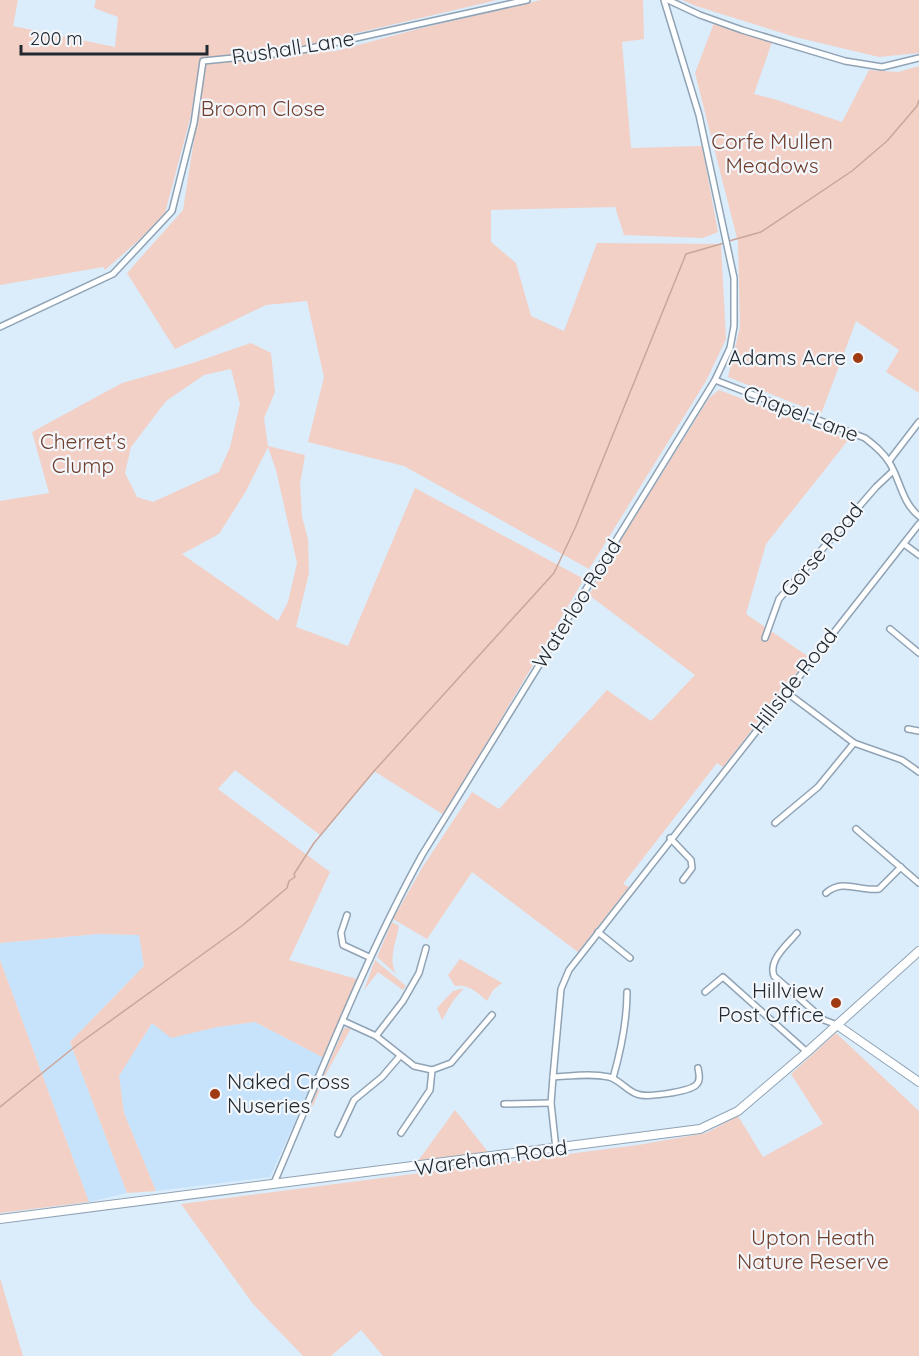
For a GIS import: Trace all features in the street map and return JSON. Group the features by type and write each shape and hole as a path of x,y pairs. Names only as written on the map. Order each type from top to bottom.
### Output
{"street":[{"name":"Rushall Lane","path":"0,327 113,274 172,211 194,123 203,61 293,52 527,0"},
{"path":"666,0 742,30 865,65 882,67 919,58"},
{"name":"Waterloo Road","path":"274,1184 369,957 394,904 715,380 730,348 734,326 734,278 699,115 666,0"},
{"path":"670,18 681,7"},
{"name":"Chapel Lane","path":"715,380 865,438 889,461 906,500 919,516"},
{"path":"889,461 919,422"},
{"name":"Gorse Road","path":"765,638 779,599 876,487 894,471"},
{"name":"Hillside Road","path":"556,1149 551,1103 561,989 569,970 670,838 919,524"},
{"path":"904,544 919,555"},
{"path":"890,628 919,653"},
{"path":"786,692 854,743 902,760 919,772"},
{"path":"908,729 919,731"},
{"path":"775,823 818,787 854,743"},
{"path":"860,830 919,883"},
{"path":"670,838 691,860 692,868 683,879"},
{"path":"826,893 841,885 879,889 901,867"},
{"path":"347,915 341,933 343,945 369,957"},
{"path":"598,932 630,958"},
{"path":"797,933 773,962 774,976 824,1020 837,1025 919,1082"},
{"path":"376,1036 404,1001 419,973 426,948"},
{"name":"Wareham Road","path":"0,1219 700,1129 738,1111 919,951"},
{"path":"705,992 723,977 807,1052"},
{"path":"612,1078 620,1056 627,1017 627,992"},
{"path":"343,1021 376,1036 414,1066 432,1070 451,1063 492,1016"},
{"path":"338,1134 354,1100 382,1077 400,1056"},
{"path":"553,1077 594,1074 612,1078 634,1094 645,1096 690,1089 700,1080 699,1068"},
{"path":"401,1133 430,1090 432,1070"},
{"path":"504,1104 551,1103"}],"shaded area":[{"path":"98,934 139,935 144,966 70,1042 127,1193 89,1202 0,960 0,943"},
{"name":"Naked Cross Nuseries","path":"152,1022 217,1027 255,1022 324,1058 270,1177 156,1191 124,1113 119,1076"}],"green space":[{"name":"Broom Close","path":"0,0 18,0 13,26 115,47 118,17 94,8 96,0 497,0 331,39 332,52 541,0 643,0 644,39 622,42 631,148 702,146 718,232 703,238 624,235 615,207 491,210 491,242 516,263 531,316 564,331 597,243 721,244 726,339 706,381 589,569 404,466 308,442 324,377 307,301 266,305 175,349 127,273 183,210 205,69 199,68 191,115 165,213 105,270 103,267 0,285"},
{"path":"682,0 919,0 919,53 879,57 795,37"},
{"name":"Corfe Mullen Meadows","path":"714,23 772,42 754,94 842,122 869,70 898,72 919,66 919,393 886,372 899,350 856,321 821,414 728,377 740,327 738,242 695,73"},
{"name":"Cherret's Clump","path":"251,343 271,353 275,392 264,418 268,446 305,455 300,484 302,517 308,539 309,573 296,627 348,646 415,488 584,579 444,815 374,771 320,835 235,770 218,789 330,872 289,960 357,979 324,1058 255,1022 217,1027 171,1038 152,1023 119,1076 124,1113 156,1191 127,1193 70,1042 144,966 139,935 98,934 0,943 0,501 49,493 32,432 122,383 190,364","holes":["231,369 240,404 230,447 219,472 153,502 137,497 125,473 131,447 166,401 204,375","268,447 276,470 297,563 288,602 278,621 182,554 219,534 246,491"]},
{"path":"719,390 849,439 766,544 746,614 809,657 723,767 717,763 623,884 629,887 578,952 472,872 427,939 393,919 422,868 472,792 499,809 607,690 651,721 695,675 589,595 610,557 709,398"},
{"path":"392,922 399,926 393,956 396,974 377,957"},
{"path":"460,959 502,983 493,990 487,1001 469,987 455,986 448,975"},
{"path":"0,960 89,1202 0,1213"},
{"path":"375,960 406,986 403,990 378,972 364,990"},
{"path":"464,988 442,1020 437,1008 453,991"},
{"path":"344,1028 351,1028 326,1074 313,1106 311,1105"},
{"name":"Upton Heath Nature Reserve","path":"836,1033 919,1111 919,1356 383,1356 361,1330 331,1356 303,1356 253,1304 181,1204 638,1145 706,1133 738,1116 763,1157 823,1124 791,1074"},
{"path":"455,1110 488,1152 418,1161"},
{"path":"0,1278 23,1356 0,1356"}],"waterway":[{"path":"729,241 761,232 852,171 887,141 917,106 919,100"},
{"path":"0,1107 77,1045 243,925 287,888 289,881 295,877 294,874 314,843 375,770 554,573 576,526 686,254 724,243"}],"place":[{"name":"Adams Acre","path":"858,358"},
{"name":"Hillview Post Office","path":"836,1003"},
{"name":"Naked Cross Nuseries","path":"215,1094"}]}
